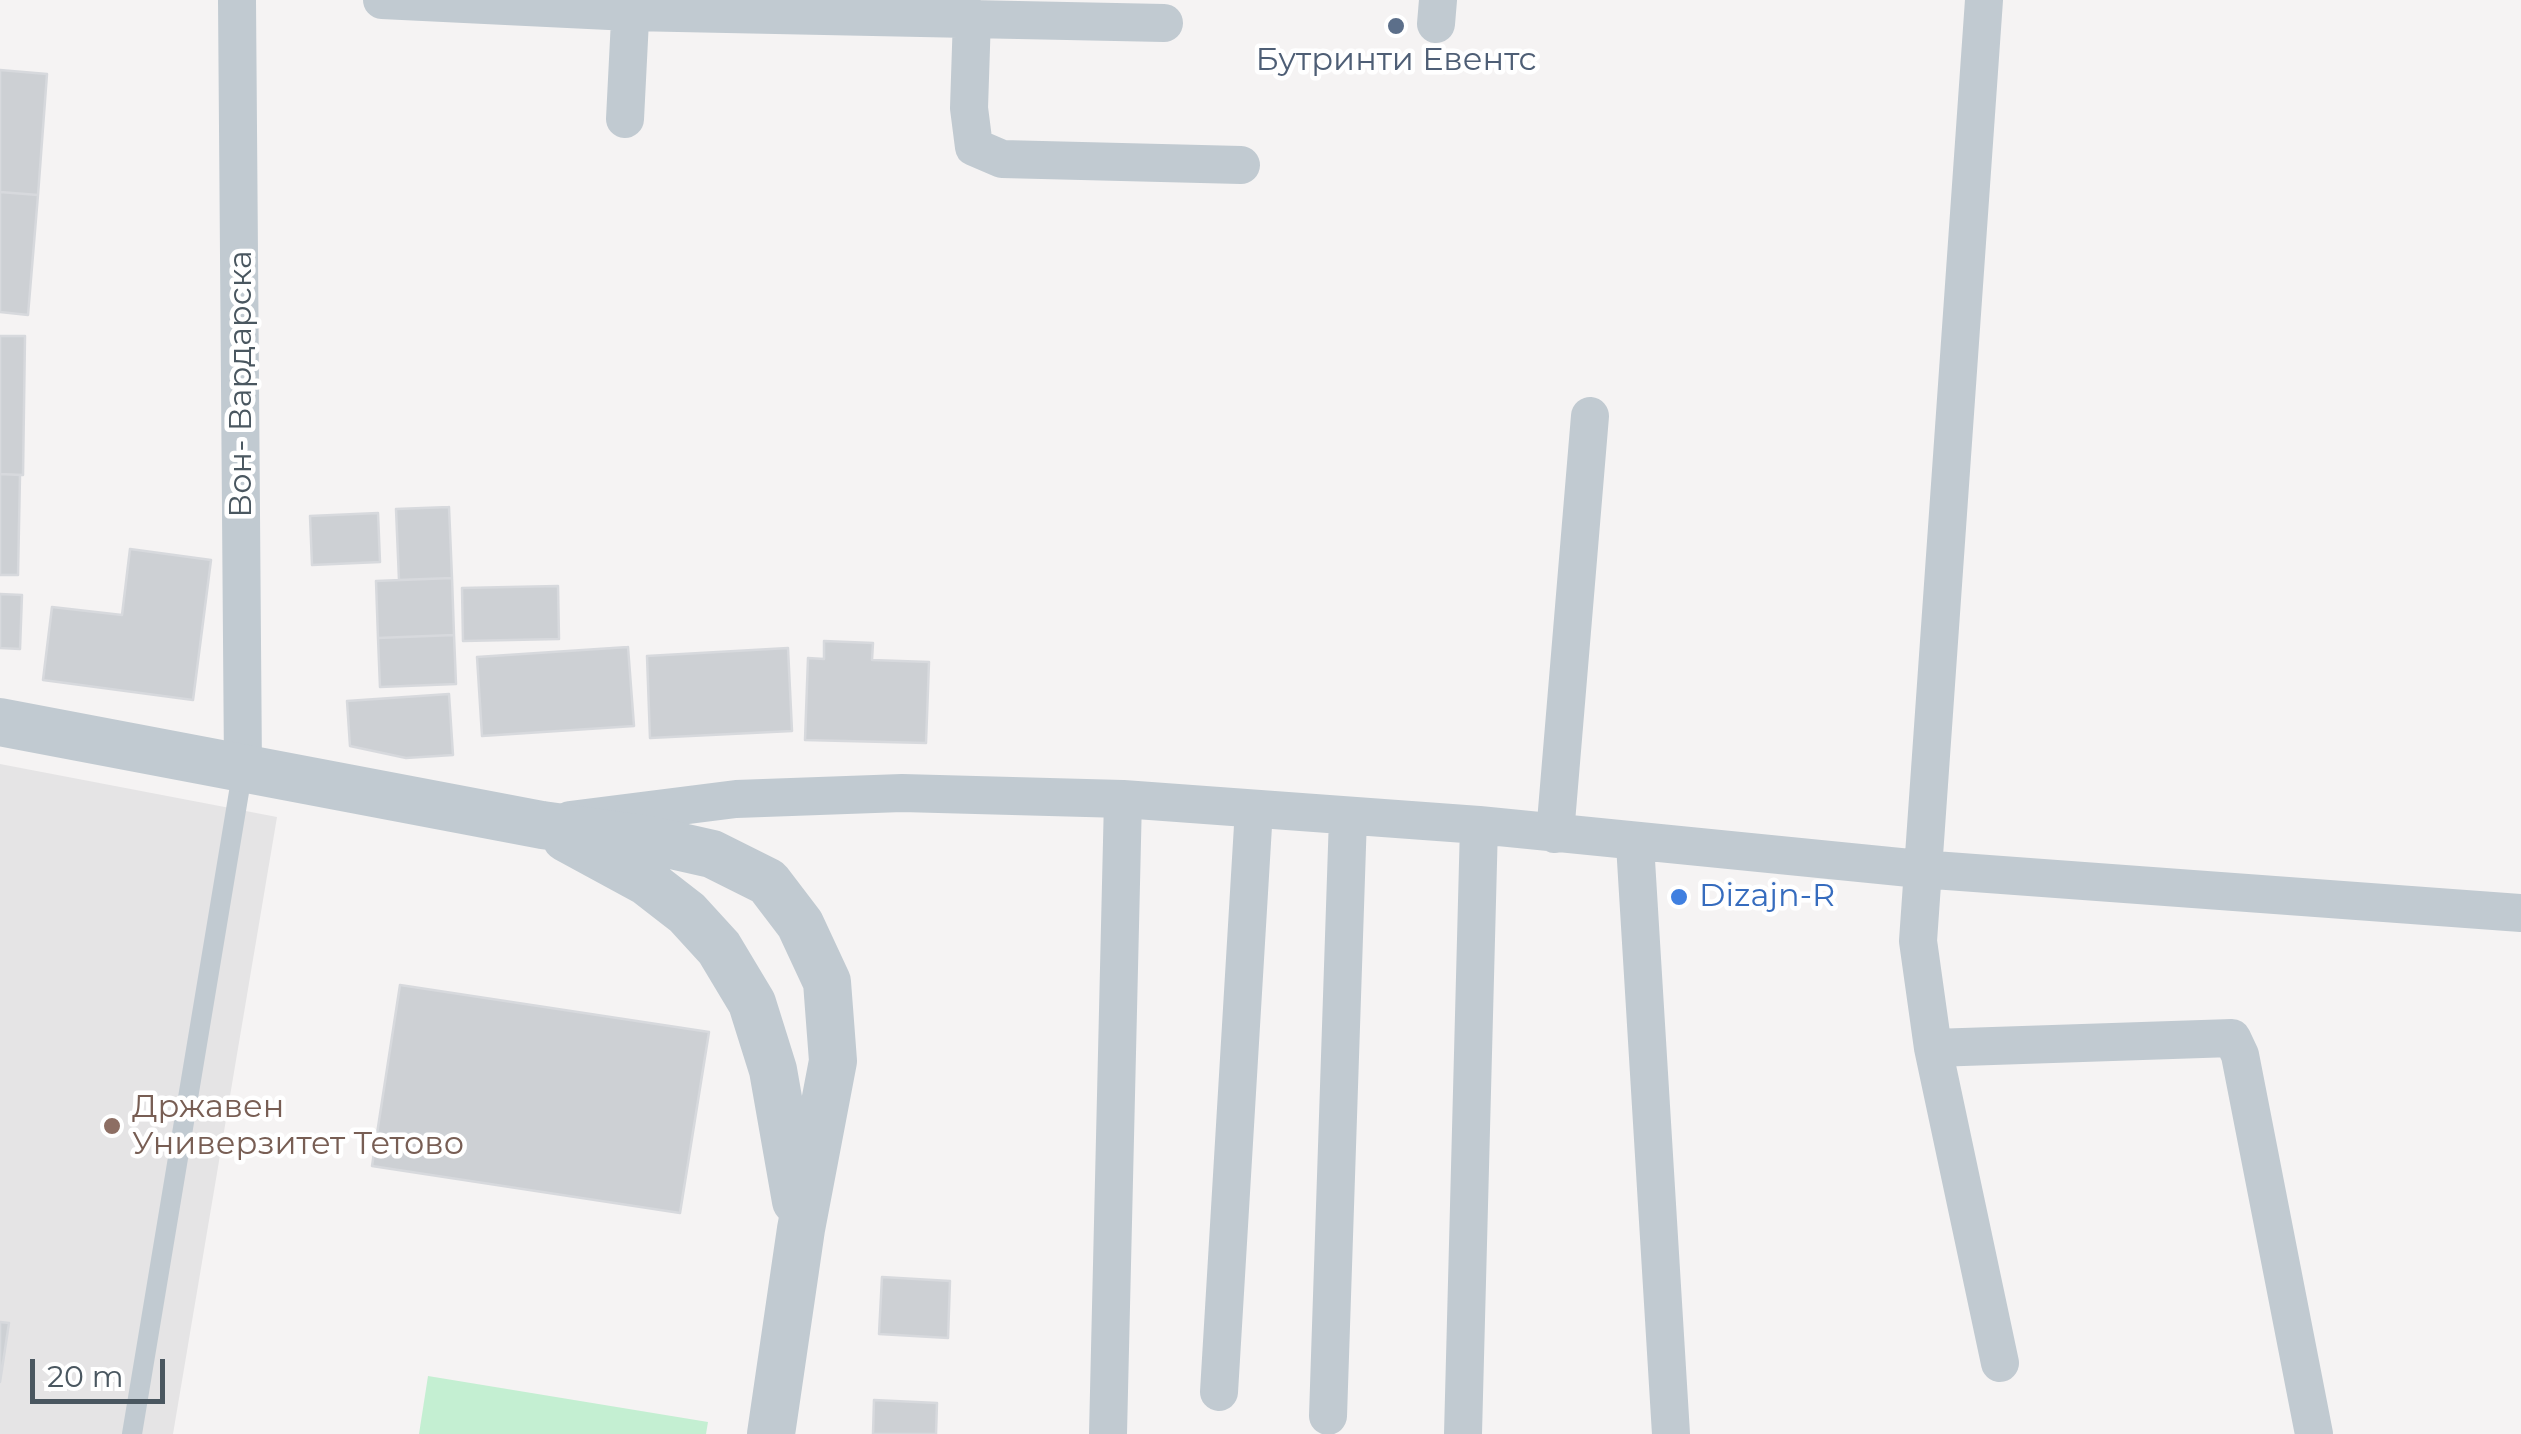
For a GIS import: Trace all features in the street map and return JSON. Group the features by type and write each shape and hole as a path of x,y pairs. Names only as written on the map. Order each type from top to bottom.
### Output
{"street":[{"name":"Вон- Вардарска","path":"237,0 243,768"},
{"path":"382,0 906,8 972,18 1164,24"},
{"path":"1984,0 1920,868 1918,941 1933,1048 2000,1363"},
{"path":"626,119 630,6"},
{"path":"972,18 969,108 974,147 1002,159 1241,165"},
{"path":"1555,834 1590,416"},
{"path":"0,722 542,825 650,840 712,854 768,882 800,924 826,982 833,1061 801,1229 771,1434"},
{"path":"542,825 736,798 902,794 1123,798 1479,826 1635,844 1920,868 2521,913"},
{"path":"1108,1434 1123,798"},
{"path":"1219,1392 1254,809"},
{"path":"1328,1416 1348,817"},
{"path":"542,825 646,882 687,912 719,948 752,1003 773,1070 801,1229"},
{"path":"1462,1434 1479,826"},
{"path":"1635,844 1671,1434"},
{"path":"1933,1048 2232,1038 2240,1055 2314,1434"}],"lane":[{"path":"132,1434 243,768"}],"shaded area":[{"name":"Државен Универзитет Тетово","path":"0,764 277,817 173,1434 0,1434"}],"green space":[{"path":"428,1376 708,1422 706,1434 419,1434"}],"building":[{"path":"0,70 47,74 38,195 0,192"},
{"path":"0,192 38,195 28,315 0,312"},
{"path":"0,336 25,336 23,475 0,474"},
{"path":"0,474 20,475 18,575 0,575"},
{"path":"449,507 452,578 399,580 396,509"},
{"path":"378,513 380,562 312,565 310,516"},
{"path":"130,549 211,560 193,700 43,680 52,607 122,615"},
{"path":"452,578 454,635 378,638 376,581"},
{"path":"558,586 559,639 463,641 462,588"},
{"path":"0,594 22,595 20,649 0,648"},
{"path":"454,635 456,684 380,687 378,638"},
{"path":"824,641 873,643 872,660 929,662 926,743 805,740 808,658 824,659"},
{"path":"628,647 634,726 482,736 477,657"},
{"path":"788,648 792,731 650,738 647,656"},
{"path":"449,694 453,755 406,758 350,746 347,701"},
{"path":"400,985 709,1032 680,1213 372,1166"},
{"path":"882,1277 950,1281 948,1338 879,1334"},
{"path":"0,1322 9,1323 0,1382"},
{"path":"874,1400 937,1403 936,1434 873,1434"}],"place":[{"name":"Бутринти Евентс","path":"1396,26"},
{"name":"Dizajn-R","path":"1679,897"},
{"name":"Државен Универзитет Тетово","path":"112,1126"}]}
